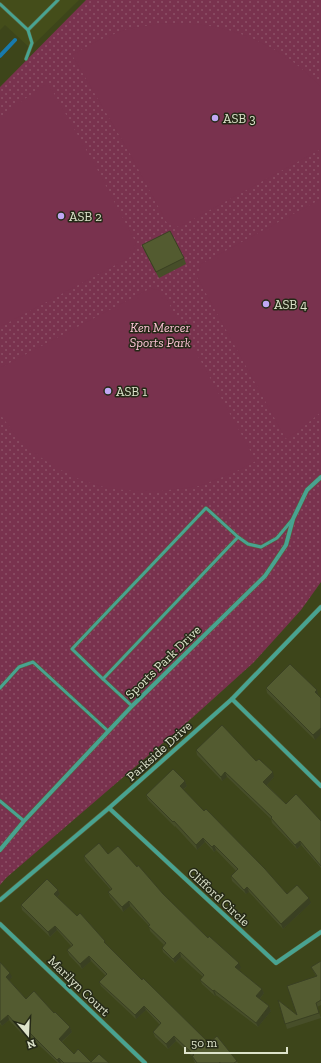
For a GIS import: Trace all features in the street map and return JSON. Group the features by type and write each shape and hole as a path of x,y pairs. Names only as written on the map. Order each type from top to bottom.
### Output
{"street":[{"name":"Sports Park Drive","path":"0,850 24,821 132,706 265,576 286,545 293,519 307,490 321,477"},
{"name":"Parkside Drive","path":"0,900 109,808 232,699 321,607"},
{"path":"232,699 321,786"},
{"name":"Clifford Circle","path":"109,808 276,963 321,932"},
{"name":"Marilyn Court","path":"0,924 145,1063"}],"lane":[{"path":"28,30 58,0"},
{"path":"0,4 28,30 32,43 26,59"},
{"path":"132,706 72,649 206,508 238,537 248,544 261,547 277,538 293,519"},
{"path":"103,679 238,537"},
{"path":"0,688 19,667 33,662 108,731"},
{"path":"0,801 24,821"}],"shaded area":[{"path":"0,0 79,0 30,48 5,25 0,30"}],"green space":[{"name":"Ken Mercer Sports Park","path":"86,0 321,0 321,582 301,610 253,663 192,718 6,878 0,885 0,87"},
{"name":"ASB 3","path":"158,24 192,24 228,30 262,43 294,62 321,87 321,149 179,227 167,223 128,150 72,55 99,40 127,29"},
{"name":"ASB 2","path":"48,83 97,169 136,243 132,256 0,327 0,120 16,105"},
{"name":"ASB 4","path":"321,199 321,412 286,439 197,277 201,264"},
{"name":"ASB 1","path":"151,288 162,291 256,461 233,473 199,486 161,491 134,491 107,488 81,480 53,466 32,451 14,433 0,414 0,368"}],"building":[{"path":"170,231 184,258 156,272 142,245"},
{"path":"290,664 317,690 315,692 321,698 321,728 313,735 266,688"},
{"path":"222,725 256,761 259,759 273,772 263,782 286,804 296,794 321,821 321,866 300,841 295,845 271,818 272,817 225,772 221,777 196,750"},
{"path":"173,769 185,781 180,786 204,811 206,809 265,869 287,894 297,885 309,898 281,924 247,887 244,890 231,876 238,869 214,845 212,847 203,838 196,845 174,821 173,822 146,795"},
{"path":"99,843 108,854 118,846 137,867 138,865 163,894 208,938 209,936 239,963 235,967 262,989 256,996 269,1006 256,1023 200,980 204,975 180,952 173,959 162,948 166,943 148,926 150,925 129,901 122,907 108,892 112,889 84,856"},
{"path":"47,879 58,890 54,894 77,916 80,913 105,941 104,942 142,980 143,978 209,1043 217,1036 237,1061 234,1063 197,1063 192,1056 194,1055 174,1036 166,1044 153,1032 161,1023 144,1006 135,1015 99,982 107,974 89,956 80,964 67,950 73,945 55,926 48,932 21,905"},
{"path":"321,961 321,1000 316,1003 319,1013 285,1024 278,1000 297,1015 287,986 317,976 311,967"},
{"path":"0,962 10,973 6,977 26,999 34,991 54,1013 55,1012 70,1027 59,1039 74,1054 78,1049 91,1062 99,1054 109,1063 64,1063 59,1058 57,1060 24,1027 21,1030 8,1015 0,1022"}],"waterway":[{"path":"0,56 15,40"}],"place":[{"name":"ASB 3","path":"215,118"},
{"name":"ASB 2","path":"61,216"},
{"name":"ASB 4","path":"266,304"},
{"name":"ASB 1","path":"108,391"}]}
